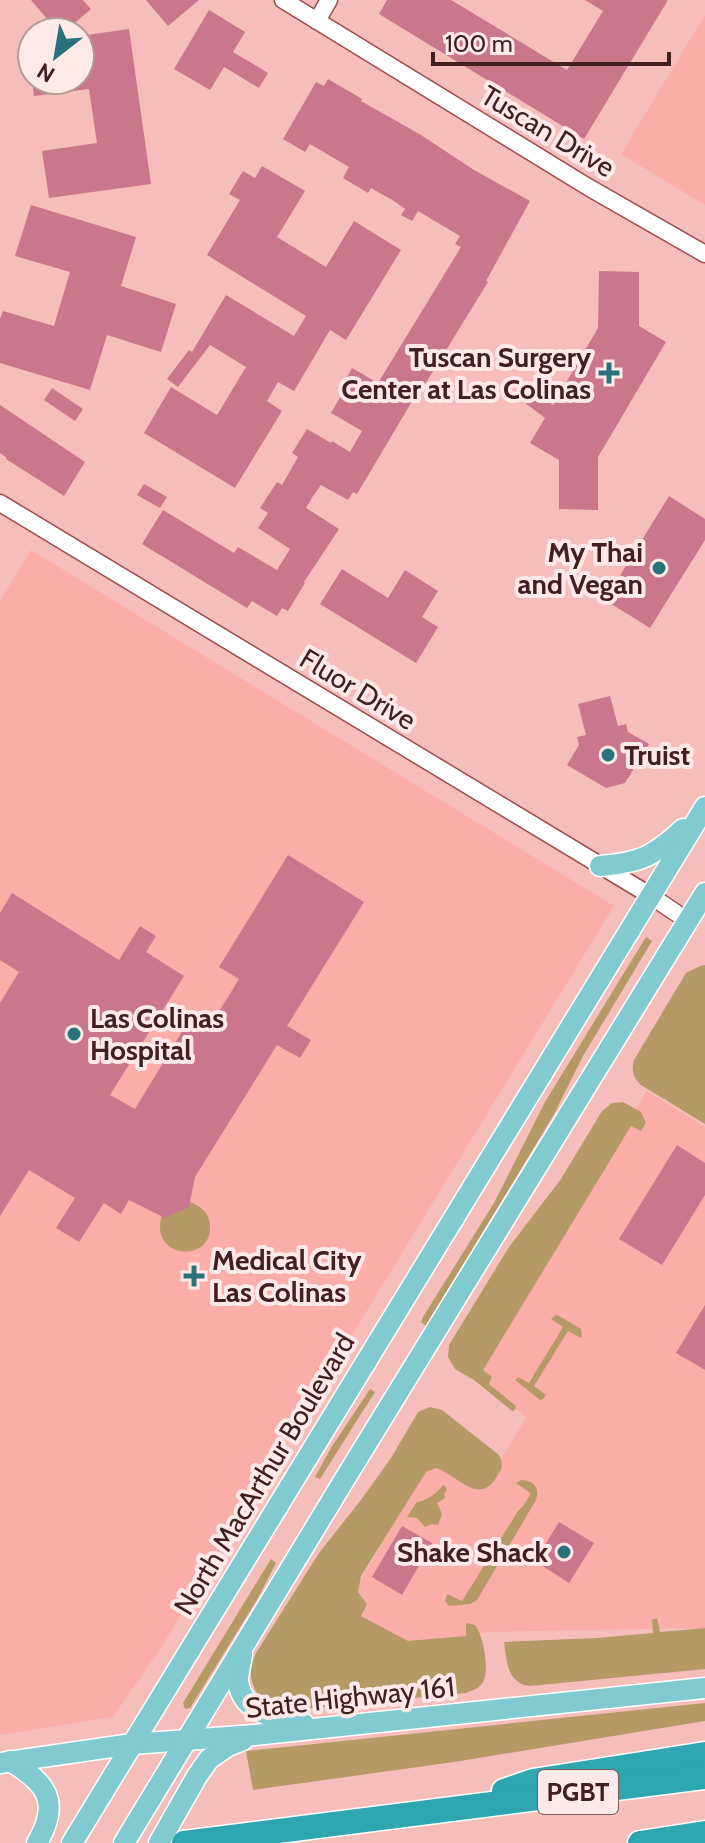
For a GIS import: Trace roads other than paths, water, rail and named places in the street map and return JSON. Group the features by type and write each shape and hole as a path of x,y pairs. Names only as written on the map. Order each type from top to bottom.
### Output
{"highway":[{"path":"452,1808 533,1781 705,1754"},
{"name":"PGBT","path":"184,1843 705,1777"},
{"name":"PGBT","path":"640,1843 705,1833"}],"main road":[{"path":"600,866 646,858 662,849 703,810"},
{"name":"North MacArthur Boulevard","path":"72,1843 703,810"},
{"path":"124,1843 705,893"},
{"path":"244,1646 238,1680 249,1706 258,1712 319,1728"},
{"name":"State Highway 161","path":"5,1762 132,1744 254,1735 705,1688"},
{"path":"159,1843 209,1759 228,1746 254,1735"},
{"path":"5,1762 30,1773 40,1782 47,1795 49,1814 40,1837"}],"street":[{"name":"Tuscan Drive","path":"283,0 588,187 705,254"},
{"path":"317,21 329,0"},
{"name":"Fluor Drive","path":"0,503 688,921"}],"place":[{"name":"Tuscan Surgery Center at Las Colinas","path":"609,373"},
{"name":"My Thai and Vegan","path":"659,568"},
{"name":"Truist","path":"608,755"},
{"name":"Las Colinas Hospital","path":"74,1034"},
{"name":"Medical City Las Colinas","path":"194,1276"},
{"name":"Shake Shack","path":"564,1552"}]}
